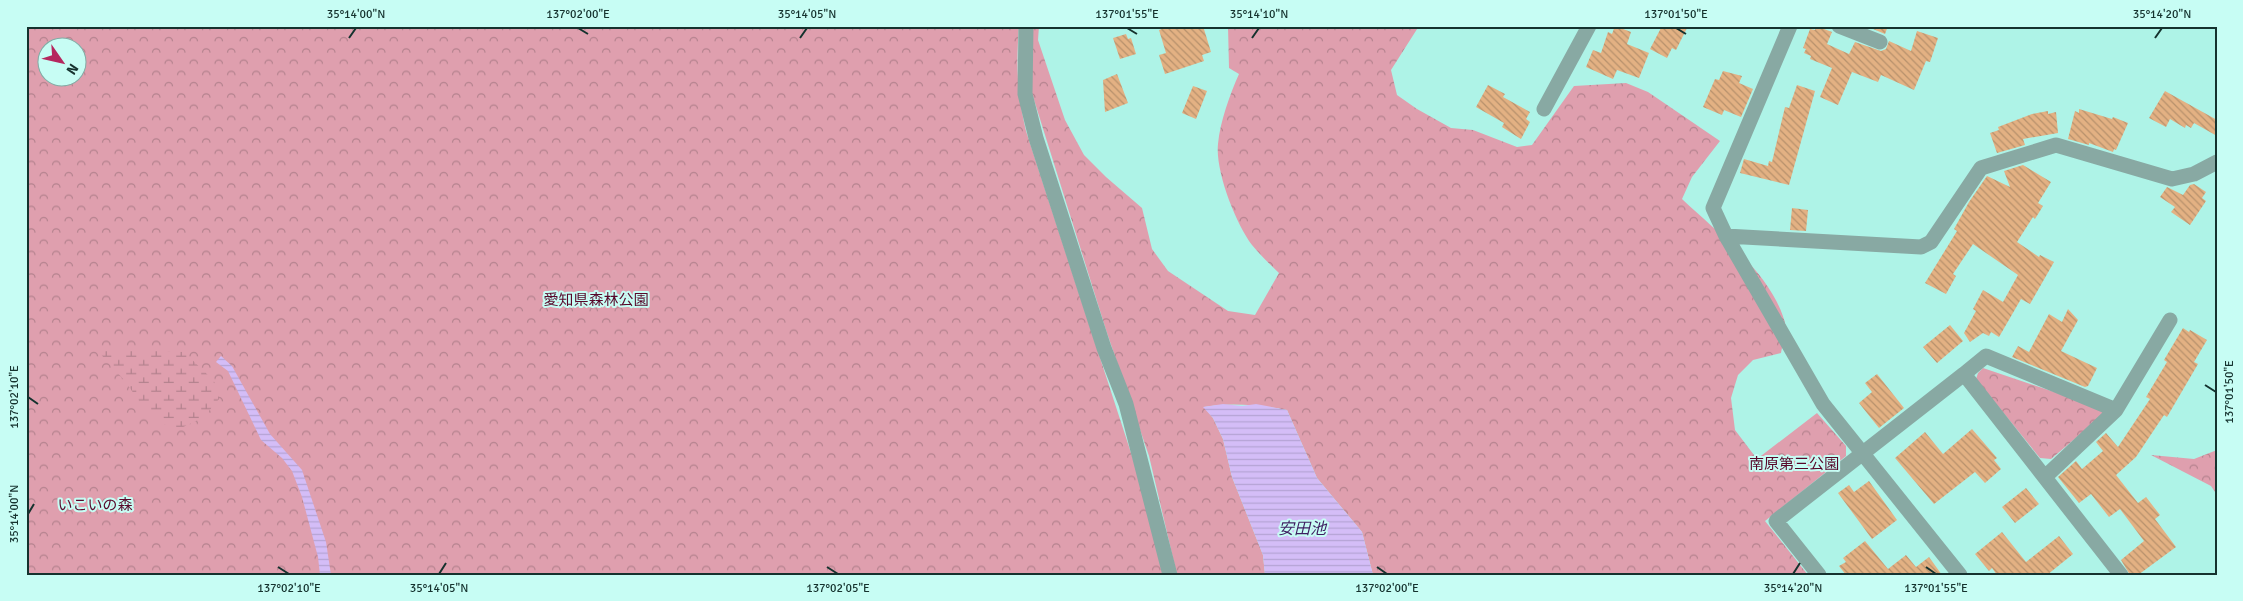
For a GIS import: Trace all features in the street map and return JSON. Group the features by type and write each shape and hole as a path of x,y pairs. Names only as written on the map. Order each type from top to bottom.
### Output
{"street":[{"path":"1026,26 1025,94 1036,138 1104,348 1126,404 1170,575"},
{"path":"1544,108 1589,26"},
{"path":"1790,26 1713,208 1726,236 1823,404 1960,575"},
{"path":"1839,26 1880,42"},
{"path":"1726,236 1921,247 1931,242 1981,168 2056,145 2172,179 2194,174 2217,162"},
{"path":"2045,477 2116,410 2170,320"},
{"path":"1819,575 1776,521 1986,356 2116,410"},
{"path":"1964,374 2121,575"}],"green space":[{"name":"愛知県森林公園","path":"26,26 1019,26 1018,79 1026,131 1133,459 1166,575 26,575"},
{"name":"南原第三公園","path":"1031,26 1039,26 1038,40 1065,120 1084,155 1142,208 1152,249 1168,271 1228,311 1255,315 1279,273 1255,249 1246,236 1233,211 1220,168 1218,144 1223,117 1239,74 1229,68 1228,26 1419,26 1391,70 1397,95 1417,109 1451,128 1473,130 1517,147 1532,145 1574,86 1626,83 1648,92 1720,141 1692,177 1682,199 1728,241 1758,273 1780,308 1786,327 1781,353 1753,360 1738,375 1731,398 1735,430 1757,459 1817,413 1846,446 1846,456 1765,521 1808,575 1373,575 1362,532 1317,478 1287,410 1235,404 1204,407 1213,418 1223,439 1232,477 1263,555 1265,575 1177,575 1149,456 1106,330 1030,87"},
{"path":"96,349 184,352 214,381 219,399 204,417 179,429 158,422"},
{"path":"1983,368 2105,409 2104,414 2051,459 2040,458 1976,379 1978,373"},
{"path":"2217,450 2217,495 2211,486 2151,455 2194,459"}],"water":[{"path":"221,356 232,366 270,434 302,470 326,542 331,575 320,575 318,557 302,497 292,471 282,458 261,440 228,371 216,362"},
{"name":"安田池","path":"1223,404 1242,406 1256,404 1287,410 1317,478 1362,532 1373,575 1265,575 1263,555 1232,477 1223,439 1213,418 1203,407"}],"building":[{"path":"1170,26 1203,26 1211,52 1202,55 1204,61 1165,74 1159,55 1166,53 1159,30"},
{"path":"1615,26 1631,32 1627,44 1649,53 1639,78 1617,70 1613,79 1586,67 1593,50 1601,53 1608,32 1612,34"},
{"path":"1662,26 1688,26 1676,50 1672,48 1667,58 1650,49"},
{"path":"1816,26 1832,32 1827,44 1849,54 1855,42 1881,51 1886,49 1889,41 1911,51 1917,31 1938,38 1930,62 1926,61 1914,90 1881,75 1878,82 1852,72 1838,105 1820,97 1832,68 1810,59 1811,56 1804,53 1806,49 1803,48 1810,29 1815,30"},
{"path":"1866,26 1888,26 1885,34"},
{"path":"1126,34 1128,39 1131,38 1136,54 1120,59 1113,38"},
{"path":"1723,71 1742,76 1739,83 1753,89 1741,117 1724,110 1722,115 1703,107 1715,79 1719,80"},
{"path":"1117,74 1128,103 1105,112 1103,80"},
{"path":"1488,85 1505,94 1503,97 1530,112 1526,119 1530,122 1521,139 1502,127 1504,123 1476,107"},
{"path":"1797,85 1815,91 1789,185 1740,173 1744,159 1768,166 1769,161 1772,162 1785,107 1789,108"},
{"path":"1193,86 1207,91 1196,119 1182,113"},
{"path":"2165,91 2217,120 2217,136 2194,123 2191,128 2186,125 2185,128 2170,119 2166,127 2149,118"},
{"path":"2079,109 2112,119 2113,117 2128,123 2116,150 2114,149 2113,152 2089,143 2089,145 2068,139 2075,111 2079,113"},
{"path":"2048,111 2048,114 2056,112 2058,133 2023,139 2025,145 1997,153 1990,133 1999,130 1998,127 2032,114"},
{"path":"2023,165 2051,182 2038,203 2043,206 2035,219 2033,217 2017,242 2039,257 2040,255 2054,262 2030,304 2021,299 1999,337 1991,332 1989,336 1983,333 1970,342 1964,333 1976,311 1973,309 1983,290 2003,302 2018,275 1973,244 1953,274 1956,276 1946,294 1925,283 1957,231 1954,229 1969,202 1987,176 2010,187 2004,171"},
{"path":"2194,184 2206,192 2202,198 2206,201 2190,225 2171,212 2175,207 2160,197 2167,187 2183,195 2190,185"},
{"path":"1792,208 1808,210 1806,231 1790,230"},
{"path":"2068,309 2078,320 2061,351 2097,368 2088,386 2085,387 2012,357 2018,346 2029,352 2049,314 2062,322"},
{"path":"1950,325 1963,341 1937,363 1923,347"},
{"path":"2183,328 2207,340 2194,362 2198,364 2167,417 2164,415 2136,457 2116,475 2138,503 2146,497 2160,515 2155,519 2176,547 2138,575 2130,575 2121,560 2144,541 2120,509 2109,517 2091,494 2079,503 2058,477 2076,461 2082,469 2103,451 2096,442 2106,433 2118,447 2150,399 2146,397 2167,362 2164,360"},
{"path":"1877,374 1904,408 1879,428 1859,403 1872,392 1865,383"},
{"path":"1972,429 1997,458 1994,460 2001,469 1985,483 1975,472 1934,504 1895,458 1925,432 1943,454"},
{"path":"1869,481 1897,520 1872,539 1838,493 1849,485 1854,492"},
{"path":"2026,488 2039,504 2015,523 2002,507"},
{"path":"2002,532 2026,562 2059,536 2073,554 2047,575 1997,575 1992,568 1989,571 1975,554"},
{"path":"1865,541 1888,569 1906,555 1916,567 1929,557 1942,575 1846,575 1839,566 1846,562 1843,558"}],"park label":[{"name":"いこいの森","path":"95,505"}]}
